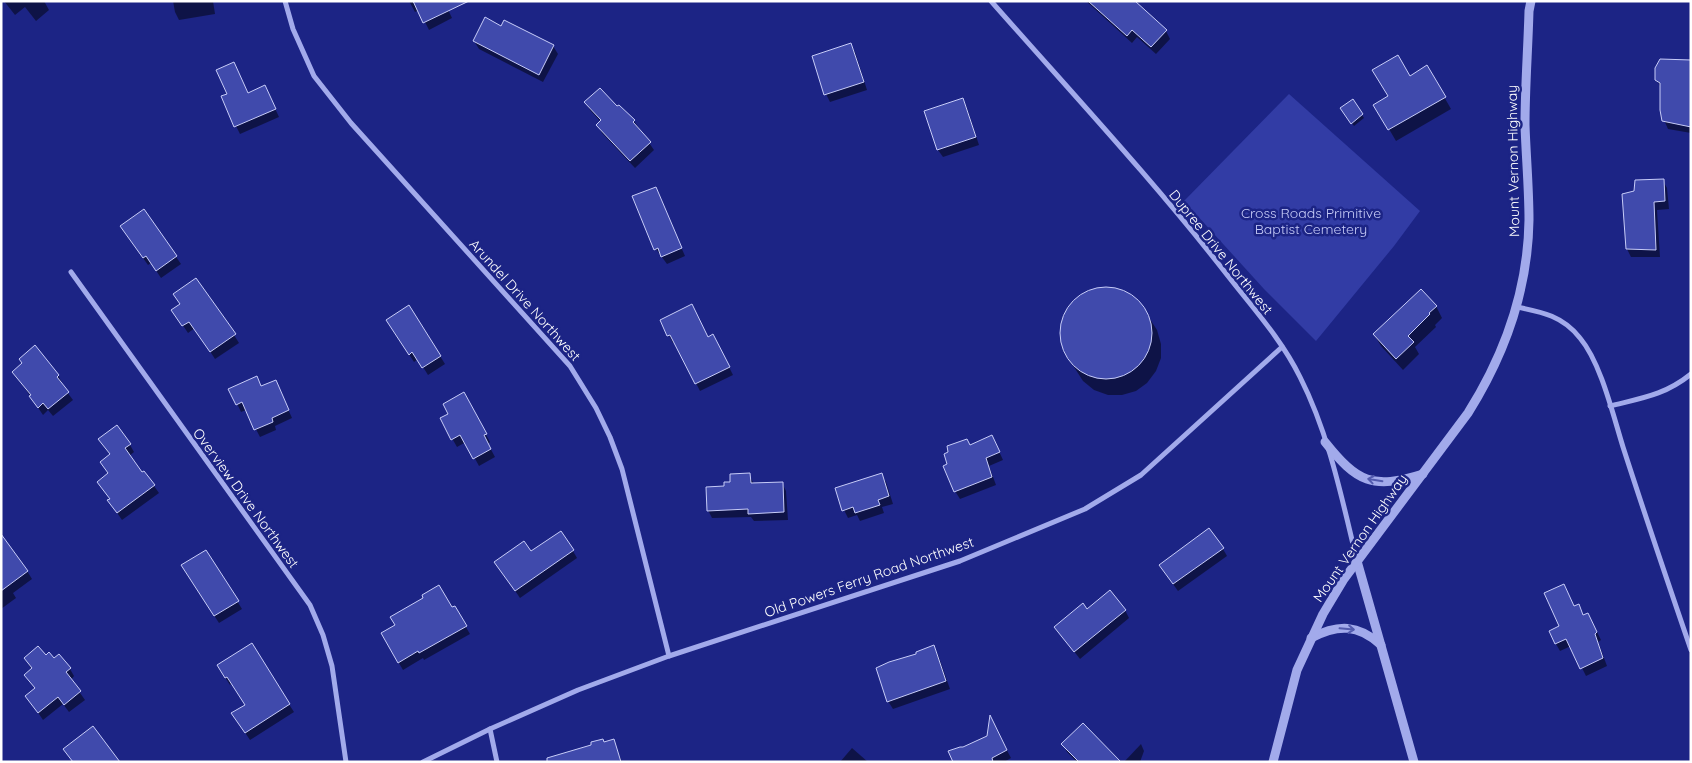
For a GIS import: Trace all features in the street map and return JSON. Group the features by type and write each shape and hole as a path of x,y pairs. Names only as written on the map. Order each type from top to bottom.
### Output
{"street":[{"name":"Arundel Drive Northwest","path":"285,1 293,29 314,76 351,123 570,366 596,408 610,437 622,470 669,656"},
{"name":"Dupree Drive Northwest","path":"991,1 1193,232 1282,347 1306,390 1325,442 1343,502 1357,561"},
{"name":"Mount Vernon Highway","path":"1273,762 1292,688 1311,638 1332,597 1441,450 1483,388 1495,364 1517,307 1526,261 1528,228 1525,98 1531,1"},
{"name":"Overview Drive Northwest","path":"71,272 310,606 323,635 332,666 346,762"},
{"path":"1517,307 1544,312 1557,318 1580,338 1592,357 1691,650"},
{"name":"Old Powers Ferry Road Northwest","path":"423,762 490,729 578,690 669,656 960,561 1085,509 1141,475 1282,347"},
{"path":"1610,406 1659,394 1679,384 1691,374"},
{"path":"1325,442 1349,470 1373,481 1396,481 1423,474"},
{"path":"1357,561 1414,762"},
{"path":"1311,638 1337,628 1348,628 1365,633 1381,645"},
{"path":"490,729 497,762"}],"green space":[{"name":"Cross Roads Primitive Baptist Cemetery","path":"1289,94 1420,211 1394,246 1316,341 1264,289 1184,201"}],"building":[{"path":"413,1 469,1 423,23"},
{"path":"1088,1 1135,1 1167,30 1151,47 1132,30 1127,36"},
{"path":"485,17 501,26 504,20 554,45 539,75 473,41"},
{"path":"851,43 864,82 824,95 812,56"},
{"path":"1398,55 1410,76 1427,65 1446,97 1388,130 1373,105 1388,96 1372,70"},
{"path":"1660,59 1691,60 1691,127 1662,121 1660,83 1655,80 1655,68"},
{"path":"234,62 248,93 265,85 276,109 234,127 221,96 227,94 216,70"},
{"path":"600,88 617,106 619,105 635,120 633,122 651,142 630,161 596,125 601,120 584,102"},
{"path":"963,98 976,137 937,150 924,111"},
{"path":"1353,99 1363,114 1351,124 1340,108"},
{"path":"1664,179 1665,201 1654,202 1656,250 1626,249 1622,194 1634,191 1635,180"},
{"path":"656,187 682,248 661,257 658,248 654,250 632,196"},
{"path":"144,209 177,256 156,271 146,256 143,258 120,226"},
{"path":"196,278 236,334 210,352 189,322 182,326 171,310 180,304 173,294"},
{"path":"1106,287 1124,290 1139,300 1149,315 1152,333 1149,351 1139,366 1124,376 1106,379 1088,376 1073,366 1063,351 1060,333 1063,315 1073,300 1088,290"},
{"path":"1421,289 1437,306 1408,336 1414,342 1396,359 1373,334"},
{"path":"692,304 708,337 713,334 730,367 695,384 670,335 667,336 660,320"},
{"path":"409,305 441,356 422,368 412,352 409,355 386,320"},
{"path":"35,345 59,375 57,377 69,392 48,409 43,403 38,408 29,396 31,395 12,372 22,363 19,359"},
{"path":"257,376 261,386 276,380 289,410 272,418 273,422 254,430 242,402 236,405 228,389"},
{"path":"464,392 487,434 484,435 491,449 473,459 460,435 451,440 440,418 448,414 443,404"},
{"path":"117,425 131,444 125,448 142,472 144,471 155,485 117,513 107,500 110,499 97,482 108,473 100,462 110,454 98,439"},
{"path":"992,435 1000,452 986,458 992,477 954,492 943,466 947,464 944,454 948,452 947,446 967,439 970,445"},
{"path":"750,473 751,483 783,482 784,512 748,514 748,509 707,511 706,487 724,486 724,482 730,482 730,474"},
{"path":"882,473 889,496 878,500 880,505 855,513 853,507 842,511 835,488"},
{"path":"1209,528 1224,548 1173,584 1159,565"},
{"path":"561,531 574,550 515,591 494,562 524,541 531,551"},
{"path":"1,534 28,571 1,591"},
{"path":"206,550 239,601 214,616 181,565"},
{"path":"1564,584 1574,606 1579,604 1583,615 1588,613 1597,632 1595,634 1603,658 1580,669 1566,639 1555,644 1549,631 1559,626 1544,593"},
{"path":"439,585 452,607 455,606 467,626 398,663 381,633 395,625 390,617 423,598 422,595"},
{"path":"1110,590 1126,610 1074,652 1054,627 1083,603 1087,609"},
{"path":"252,643 290,704 245,733 231,713 245,705 217,665"},
{"path":"934,645 946,681 887,702 876,668 916,654 916,652"},
{"path":"38,646 46,655 49,652 54,658 59,654 71,668 66,672 81,691 64,705 58,697 38,713 25,696 35,688 24,675 32,668 24,658"},
{"path":"990,715 1007,750 992,758 993,762 953,762 948,751 963,747 987,736"},
{"path":"1083,723 1121,762 1079,762 1061,744"},
{"path":"93,726 120,762 73,762 63,749"},
{"path":"603,739 604,742 614,739 621,762 547,762 547,758 591,745 591,742"}]}
